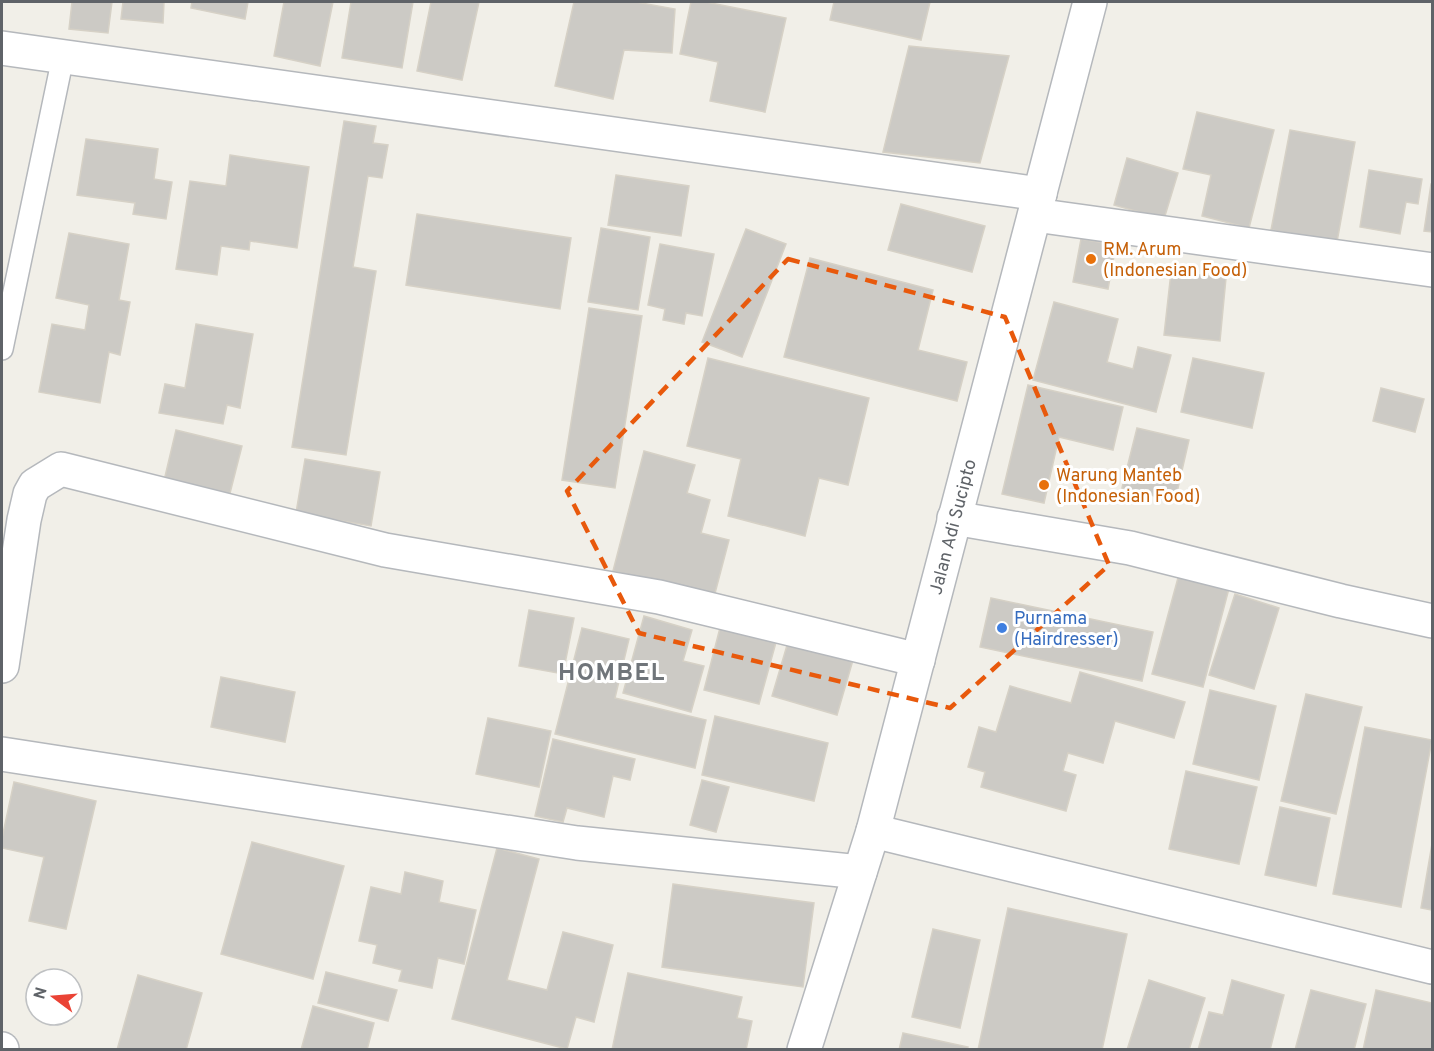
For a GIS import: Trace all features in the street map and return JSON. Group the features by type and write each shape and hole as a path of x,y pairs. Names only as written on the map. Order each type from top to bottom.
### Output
{"street":[{"name":"Jalan Adi Sucipto","path":"804,1050 873,831 1090,2"},
{"path":"2,48 1038,205 1432,270"},
{"path":"2,666 30,494 35,485 61,469 385,550 659,597 918,660"},
{"path":"954,518 1130,548 1341,602 1432,621"},
{"path":"2,754 578,843 860,872"},
{"path":"873,831 1432,967"}],"lane":[{"path":"2,349 63,57"}],"highlighted area":[{"path":"788,259 1005,317 1109,565 950,708 639,633 567,491"}],"building":[{"path":"72,2 112,2 108,33 69,29"},
{"path":"123,2 164,2 163,23 121,19"},
{"path":"192,2 248,2 245,19 191,8"},
{"path":"284,2 333,2 320,66 274,56"},
{"path":"351,2 413,2 402,68 342,58"},
{"path":"431,2 479,2 462,80 417,71"},
{"path":"574,2 636,2 675,9 672,53 624,50 613,99 555,86"},
{"path":"691,2 706,2 786,18 765,112 710,101 718,62 680,54"},
{"path":"834,2 930,2 921,40 830,20"},
{"path":"909,46 1009,56 980,163 883,152"},
{"path":"1197,112 1274,130 1249,228 1202,216 1211,175 1183,169"},
{"path":"344,121 376,126 373,143 388,145 382,178 368,176 353,267 376,271 346,455 292,447"},
{"path":"1290,130 1355,142 1337,242 1271,230"},
{"path":"86,139 158,149 154,179 172,182 166,219 133,214 135,203 77,195"},
{"path":"230,155 309,167 297,248 250,241 249,250 221,246 217,275 176,269 190,181 226,186"},
{"path":"1127,158 1178,173 1164,219 1114,205"},
{"path":"1369,170 1422,179 1418,204 1406,202 1400,234 1360,227"},
{"path":"616,175 689,186 681,236 608,225"},
{"path":"1432,184 1432,232 1424,231"},
{"path":"901,204 985,226 972,272 888,250"},
{"path":"417,214 571,238 560,309 406,285"},
{"path":"601,228 650,237 638,310 588,302"},
{"path":"746,229 786,244 742,357 702,342"},
{"path":"69,233 129,244 119,300 130,302 120,355 109,352 100,403 39,392 52,324 85,330 89,305 56,298"},
{"path":"1081,239 1116,245 1108,289 1073,282"},
{"path":"660,244 714,254 702,316 686,313 684,324 663,320 665,309 648,305"},
{"path":"810,258 933,290 918,350 967,362 957,401 784,357"},
{"path":"1171,272 1226,278 1220,341 1164,335"},
{"path":"1054,302 1118,319 1107,362 1133,369 1138,347 1171,355 1156,412 1033,380"},
{"path":"589,308 642,316 615,488 562,480"},
{"path":"196,324 253,334 240,408 227,405 223,424 159,413 165,384 185,388"},
{"path":"708,358 869,398 848,485 819,478 805,536 728,516 741,459 687,446"},
{"path":"1193,358 1264,373 1252,428 1181,412"},
{"path":"1028,385 1123,407 1113,450 1059,437 1044,503 1002,494"},
{"path":"1381,388 1424,399 1415,432 1373,421"},
{"path":"1137,428 1189,440 1175,501 1122,488"},
{"path":"176,430 242,446 228,501 163,485"},
{"path":"644,451 695,465 687,493 710,500 701,533 729,540 714,597 613,571"},
{"path":"305,459 380,472 371,526 296,513"},
{"path":"1182,563 1232,577 1203,687 1152,674"},
{"path":"1235,594 1279,608 1254,689 1209,675"},
{"path":"991,598 1153,632 1142,681 980,647"},
{"path":"529,610 574,618 563,674 519,666"},
{"path":"644,616 692,630 683,661 704,666 691,712 623,693"},
{"path":"722,620 778,635 759,704 704,690"},
{"path":"582,628 629,639 615,698 706,720 695,768 555,734"},
{"path":"788,642 853,660 837,715 772,696"},
{"path":"1080,672 1185,702 1174,738 1115,721 1103,763 1068,753 1063,771 1076,775 1066,811 981,787 985,772 968,767 979,727 996,732 1010,686 1071,703"},
{"path":"221,677 295,692 285,742 211,727"},
{"path":"1210,690 1276,706 1259,780 1193,764"},
{"path":"1306,694 1362,707 1336,814 1281,801"},
{"path":"715,716 828,743 814,801 702,775"},
{"path":"488,718 551,731 539,787 476,774"},
{"path":"1365,727 1432,740 1401,907 1333,894"},
{"path":"553,739 635,759 630,780 613,776 604,817 567,808 563,822 535,816"},
{"path":"1186,771 1257,787 1239,864 1169,849"},
{"path":"702,780 729,787 716,832 690,825"},
{"path":"14,782 96,801 66,929 29,921 44,857 2,848"},
{"path":"1280,807 1330,818 1316,886 1265,875"},
{"path":"252,842 344,866 313,979 221,954"},
{"path":"1432,844 1432,910 1421,908"},
{"path":"497,848 539,859 507,980 547,990 563,932 613,945 594,1022 576,1017 567,1049 452,1019"},
{"path":"405,872 443,881 439,902 476,910 464,964 438,958 432,988 399,981 402,970 373,963 377,945 359,941 371,887 401,894"},
{"path":"673,884 814,903 803,987 662,967"},
{"path":"1008,908 1127,934 1102,1050 978,1050"},
{"path":"933,929 980,940 960,1028 912,1017"},
{"path":"326,972 397,990 388,1021 318,1003"},
{"path":"628,973 742,997 737,1018 752,1021 746,1050 612,1050"},
{"path":"138,975 202,993 186,1050 117,1050"},
{"path":"1149,980 1205,998 1189,1050 1127,1050"},
{"path":"1232,980 1284,995 1270,1050 1198,1050 1209,1012 1223,1015"},
{"path":"1311,990 1366,1004 1354,1050 1295,1050"},
{"path":"1376,990 1432,1003 1432,1050 1363,1050"},
{"path":"313,1006 374,1023 367,1050 301,1050"},
{"path":"903,1033 968,1047 967,1050 899,1050"}],"place":[{"name":"RM. Arum (Indonesian Food)","path":"1091,259"},
{"name":"Warung Manteb (Indonesian Food)","path":"1044,485"},
{"name":"Purnama (Hairdresser)","path":"1002,628"}],"district":[{"name":"HOMBEL","path":"612,672"}]}
